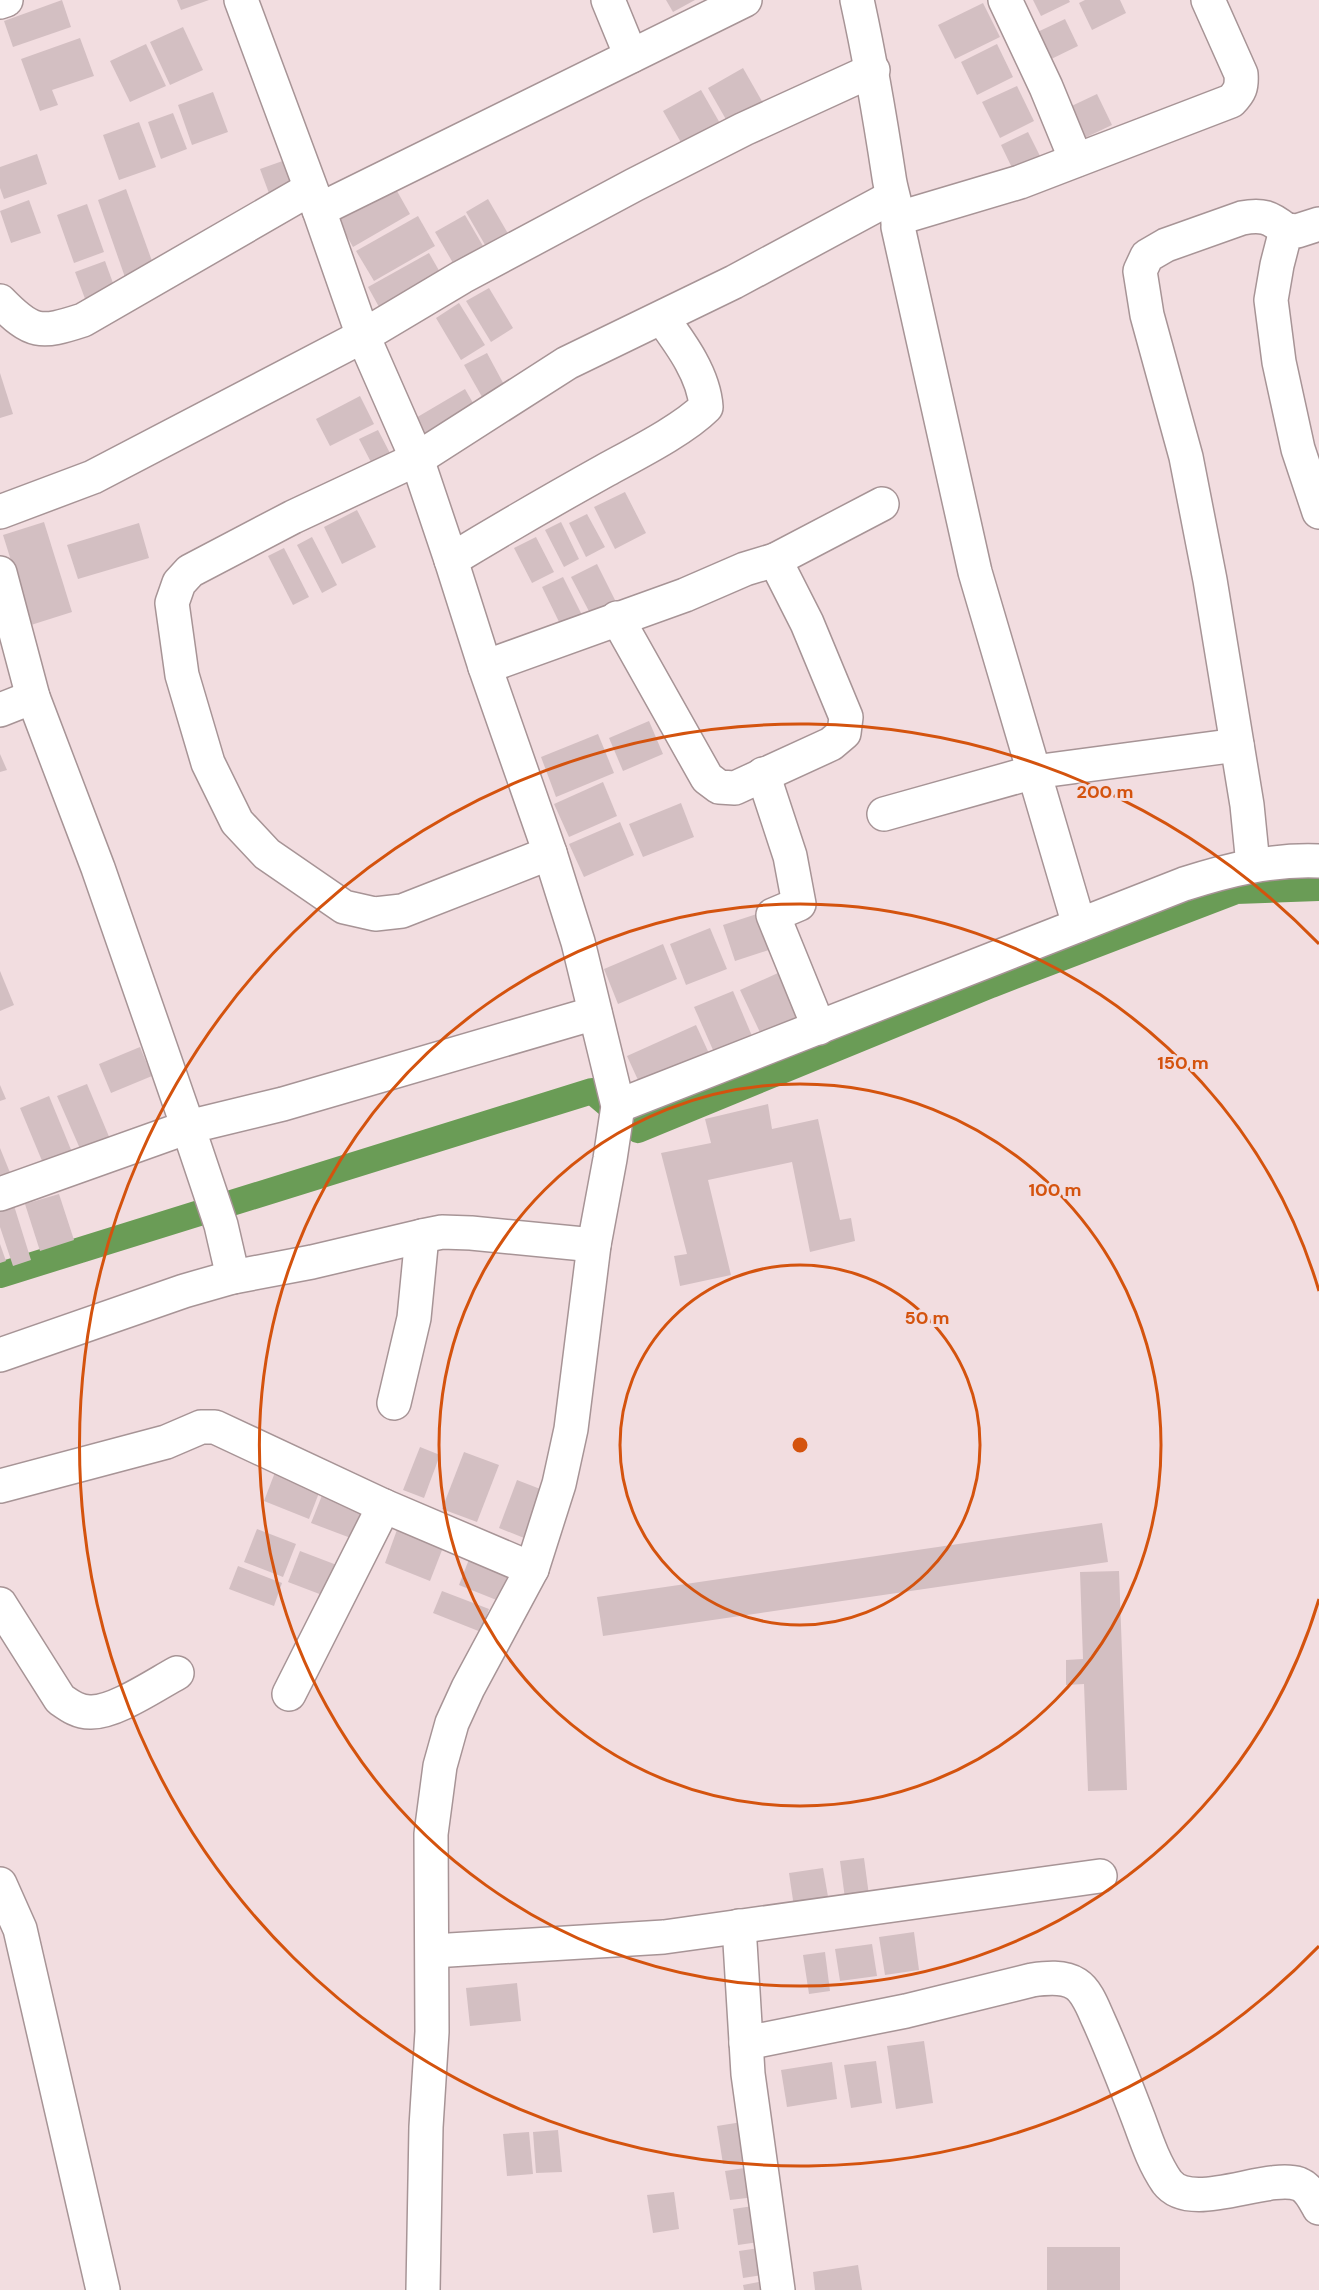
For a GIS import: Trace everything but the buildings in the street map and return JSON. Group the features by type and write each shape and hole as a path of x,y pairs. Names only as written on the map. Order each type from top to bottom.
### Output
{"street":[{"path":"0,2 6,0"},
{"path":"242,0 363,336 417,459 485,667 550,853 578,942 617,1112 594,1245 571,1429 559,1484 532,1569 468,1688 452,1723 440,1766 430,1834 433,1951 423,2290"},
{"path":"608,0 631,56"},
{"path":"0,301 21,323 37,328 54,330 83,320 315,200 631,56 745,0"},
{"path":"857,0 873,70 898,227 975,572 1079,925"},
{"path":"1005,0 1046,87 1076,160"},
{"path":"550,853 402,911 375,914 344,907 267,854 237,822 208,763 182,675 172,603 179,583 190,571 294,517 417,459 567,363 895,208 1020,182 1231,101 1239,94 1242,87 1241,74 1208,0"},
{"path":"0,512 93,477 363,336 462,277 634,185 744,129 873,70"},
{"path":"1252,865 1247,805 1210,580 1186,457 1147,315 1140,271 1147,256 1166,245 1242,218 1254,216 1272,219 1286,230 1297,231 1319,224"},
{"path":"1286,230 1276,265 1271,300 1278,362 1311,465 1319,512"},
{"path":"451,560 509,524 634,454 697,416 706,407 705,391 681,345 663,318"},
{"path":"485,667 685,595 745,569 775,560 882,504"},
{"path":"617,618 707,778 719,787 735,788 831,744 844,733 846,717 807,623 775,560"},
{"path":"0,573 33,697 98,868 188,1127 221,1225 233,1277"},
{"path":"0,710 33,697"},
{"path":"884,814 1034,772 1237,745"},
{"path":"763,774 790,856 799,904 773,915 819,1028"},
{"path":"617,1112 819,1028 1184,884 1252,865 1319,861"},
{"path":"0,1194 188,1127 283,1104 595,1013"},
{"path":"0,1355 184,1291 233,1277 312,1262 422,1236 471,1233 594,1245"},
{"path":"394,1402 414,1318 422,1236"},
{"path":"0,1486 166,1442 201,1427 215,1427 384,1506 532,1569"},
{"path":"290,1694 384,1506"},
{"path":"0,1604 60,1699 73,1709 92,1713 112,1708 177,1673"},
{"path":"433,1951 664,1937 1100,1876"},
{"path":"0,1884 20,1929 103,2290"},
{"path":"739,1926 748,2074 778,2290"},
{"path":"747,2043 906,2012 1032,1980 1051,1977 1076,1984 1090,2001 1154,2161 1169,2185 1184,2193 1209,2194 1283,2182 1301,2185 1312,2195 1319,2208"}],"waterway":[{"path":"0,1275 592,1091 638,1130 991,985 1236,891 1319,888"}]}
